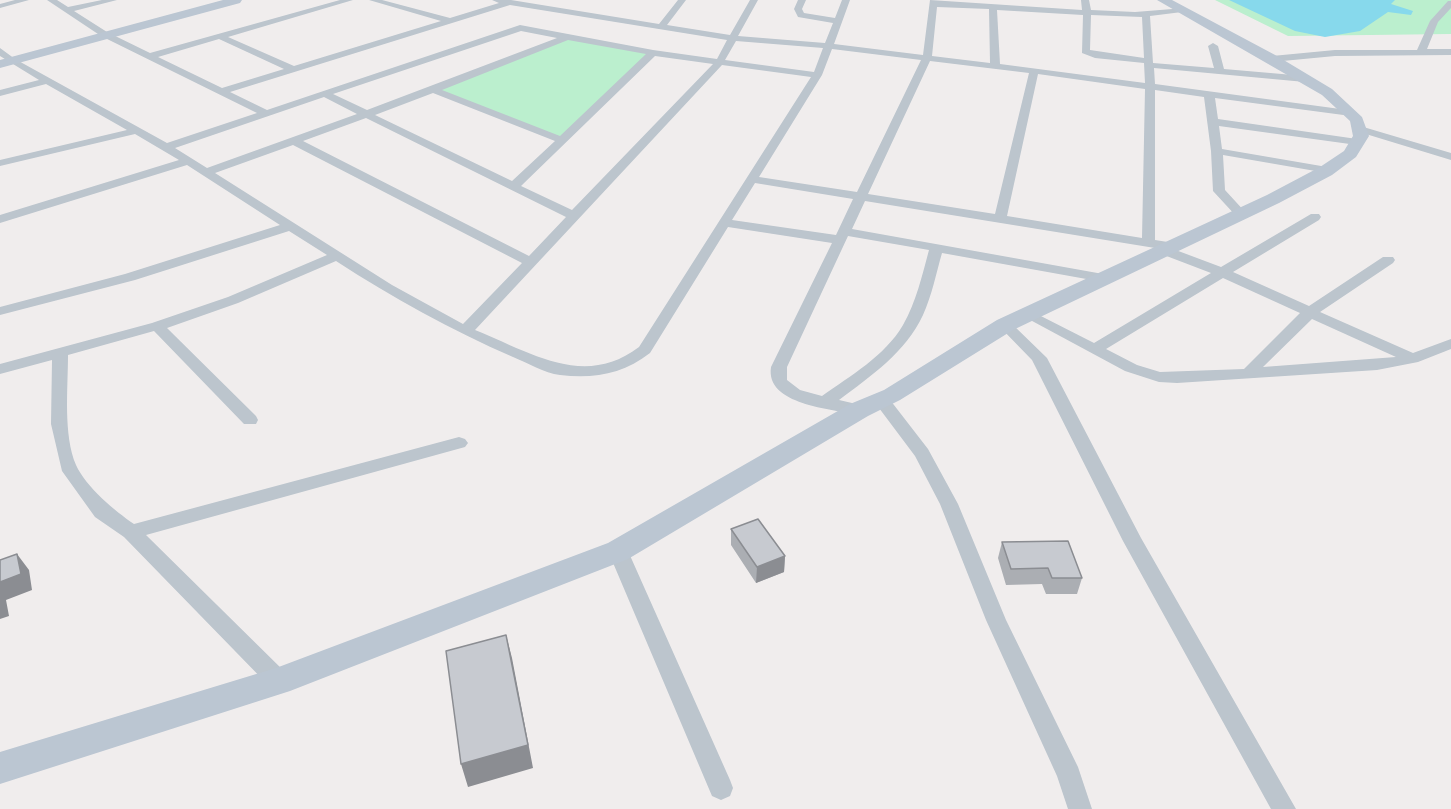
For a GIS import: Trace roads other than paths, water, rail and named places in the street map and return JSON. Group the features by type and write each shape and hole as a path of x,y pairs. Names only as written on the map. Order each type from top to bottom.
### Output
{"street":[{"path":"0,6 25,0"},
{"path":"51,0 104,34 267,114"},
{"path":"67,10 113,0"},
{"path":"6,62 236,0"},
{"path":"150,56 349,0"},
{"path":"373,0 451,21"},
{"path":"496,0 731,38 830,46 1209,93 1356,128 1451,157"},
{"path":"661,27 682,0"},
{"path":"465,332 719,63 754,0"},
{"path":"802,0 798,9 801,15 838,21"},
{"path":"0,51 6,62 47,81 166,147 387,288 465,332 559,370 591,370 628,363 645,350 817,75 846,0"},
{"path":"1085,0 1087,13 1084,49 1087,52 1220,72 1305,79"},
{"path":"858,410 798,396 782,387 778,378 779,367 927,58 934,2 1087,13 1164,8 1272,59 1327,92 1356,128"},
{"path":"224,91 507,3"},
{"path":"1421,52 1436,19 1451,3"},
{"path":"993,7 995,66"},
{"path":"1159,245 1149,63 1164,8"},
{"path":"166,147 520,28 558,11"},
{"path":"520,28 653,53 817,75"},
{"path":"221,37 294,70"},
{"path":"207,172 364,113 433,90 567,37"},
{"path":"1213,46 1220,72"},
{"path":"1436,52 1451,62"},
{"path":"1272,59 1335,53 1451,52"},
{"path":"514,186 653,53"},
{"path":"1000,218 1034,71"},
{"path":"0,93 47,81"},
{"path":"433,90 562,140"},
{"path":"1209,93 1218,150 1219,191 1241,214"},
{"path":"325,94 574,216"},
{"path":"1213,122 1356,128"},
{"path":"0,768 279,681 618,551 1005,326 1103,278 1159,245 1241,214 1327,170 1350,154 1356,128"},
{"path":"0,163 135,131"},
{"path":"292,140 530,262"},
{"path":"1218,150 1327,170"},
{"path":"0,219 189,161"},
{"path":"752,179 1159,245 1413,359"},
{"path":"1096,348 1315,217"},
{"path":"725,223 937,247 1103,278"},
{"path":"0,311 130,277 291,226"},
{"path":"826,401 876,366 905,334 917,311 937,247"},
{"path":"0,369 157,326 233,300 337,256"},
{"path":"1248,374 1310,312 1388,260"},
{"path":"1028,315 1131,368 1158,377 1356,368 1413,359 1451,344"},
{"path":"157,326 249,420"},
{"path":"1005,326 1039,358 1133,541 1284,809"},
{"path":"60,353 59,424 68,466 102,512 131,532 279,681"},
{"path":"881,400 922,453 949,504 996,620 1069,775 1080,809"},
{"path":"131,532 459,442"},
{"path":"618,551 721,788"}],"water":[{"path":"1229,0 1395,0 1391,4 1413,11 1411,15 1388,12 1360,31 1325,37 1295,31"}]}
